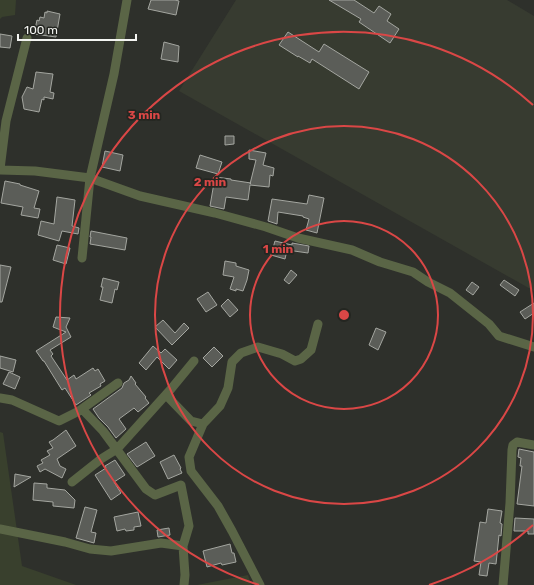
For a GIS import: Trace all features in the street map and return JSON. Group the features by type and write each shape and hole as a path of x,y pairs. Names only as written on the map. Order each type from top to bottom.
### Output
{"street":[{"path":"82,258 90,178 114,74 127,0"},
{"path":"27,38 6,121 0,170 35,171 90,178 140,196 215,213 266,227 298,238 352,250 380,262 413,272 428,282 450,293 489,324 499,336 534,347"},
{"path":"260,585 218,506 190,471 189,457 203,424 220,406 228,388 232,362 241,353 258,347 282,354 295,361 301,359 311,350 318,324"},
{"path":"72,482 101,459 117,449 166,395 194,361"},
{"path":"0,398 12,400 59,421 82,409 118,383"},
{"path":"166,395 191,421 203,424"},
{"path":"82,409 103,431 146,489 155,495 181,485 189,526 183,546 184,585"},
{"path":"508,585 503,585 510,503 512,450 513,445 517,442 534,445"},
{"path":"0,529 97,550 111,551 161,544 183,546"}],"shaded area":[{"path":"236,0 507,0 534,16 534,291 179,91"}],"green space":[{"path":"0,0 16,0 15,15 2,17 0,19"},
{"path":"0,432 3,433 22,566 76,585 0,585"},
{"path":"248,575 251,585 197,585"}],"building":[{"path":"151,0 179,1 176,15 148,9"},
{"path":"329,0 354,0 374,13 379,6 391,14 387,21 399,29 390,43 359,22 361,19"},
{"path":"47,11 60,14 56,37 34,34 37,20 39,21 40,17 44,18 45,12 47,13"},
{"path":"288,32 319,52 324,44 369,72 359,89 312,59 310,63 279,45"},
{"path":"0,34 12,36 10,48 0,47"},
{"path":"164,42 179,46 178,62 161,59"},
{"path":"36,72 53,74 50,92 54,93 53,99 44,97 44,100 42,99 39,112 24,109 22,97 27,87 33,89"},
{"path":"225,136 234,136 234,144 225,145"},
{"path":"249,150 266,153 263,165 274,168 273,176 270,175 269,187 250,185 248,200 226,197 224,209 210,206 215,177 250,183 256,160 249,159"},
{"path":"105,151 123,155 120,171 102,167"},
{"path":"200,155 222,162 218,174 196,168"},
{"path":"5,181 20,184 39,191 34,208 40,209 38,218 21,215 23,207 1,203"},
{"path":"309,195 324,198 317,233 306,230 309,219 303,216 278,212 277,224 268,221 272,199 307,204"},
{"path":"57,197 75,200 72,226 79,228 78,234 62,231 59,241 38,235 41,221 54,224"},
{"path":"91,231 127,238 125,250 90,244"},
{"path":"275,241 292,245 292,243 309,246 308,253 287,250 285,259 271,255"},
{"path":"57,245 70,248 66,264 53,260"},
{"path":"225,261 236,263 236,266 249,270 243,291 230,289 234,277 223,275"},
{"path":"0,265 11,267 2,302 0,302"},
{"path":"291,270 297,275 289,284 284,280"},
{"path":"103,278 119,282 117,290 115,289 112,303 100,300 103,287 101,287"},
{"path":"504,280 519,290 515,296 500,285"},
{"path":"472,282 479,287 473,295 466,290"},
{"path":"208,292 217,305 206,312 197,299"},
{"path":"228,299 238,310 230,317 221,306"},
{"path":"534,303 534,313 525,319 520,312"},
{"path":"56,317 70,318 66,327 71,337 50,350 53,354 51,356 67,380 74,375 76,379 93,368 95,371 98,369 105,381 100,384 101,386 89,393 91,395 76,405 65,388 62,390 36,351 66,332 53,327"},
{"path":"163,320 175,333 184,323 189,328 172,345 155,327"},
{"path":"376,328 386,332 378,350 369,345"},
{"path":"153,346 161,353 165,349 177,360 169,369 157,357 146,370 139,363"},
{"path":"214,347 223,356 212,367 203,358"},
{"path":"0,356 16,360 13,372 0,368"},
{"path":"9,372 20,377 15,389 3,384"},
{"path":"131,376 149,403 138,412 134,408 119,419 126,429 116,438 93,409 122,388 124,383 129,380"},
{"path":"66,430 76,446 57,459 60,466 66,469 62,478 45,469 40,472 37,466 43,463 41,460 50,455 47,451 53,448 49,442"},
{"path":"146,442 155,456 137,467 127,454"},
{"path":"519,449 534,452 534,506 517,504 522,466 520,466 521,458 518,457"},
{"path":"174,455 182,473 168,479 160,462"},
{"path":"115,460 125,475 114,482 121,493 111,500 95,475"},
{"path":"15,474 31,477 14,487"},
{"path":"34,483 47,484 47,488 65,490 75,500 74,508 53,506 53,502 33,500"},
{"path":"85,507 97,510 91,532 96,533 94,543 76,538"},
{"path":"488,509 502,511 500,523 502,524 501,536 499,535 496,564 489,563 487,576 479,575 481,562 474,561 480,522 486,523"},
{"path":"138,512 141,526 134,527 134,530 126,531 125,529 117,531 114,517"},
{"path":"515,518 534,519 534,534 528,534 528,531 514,531"},
{"path":"169,528 170,535 158,537 157,530"},
{"path":"230,544 236,562 222,565 221,563 207,567 203,551"}]}
